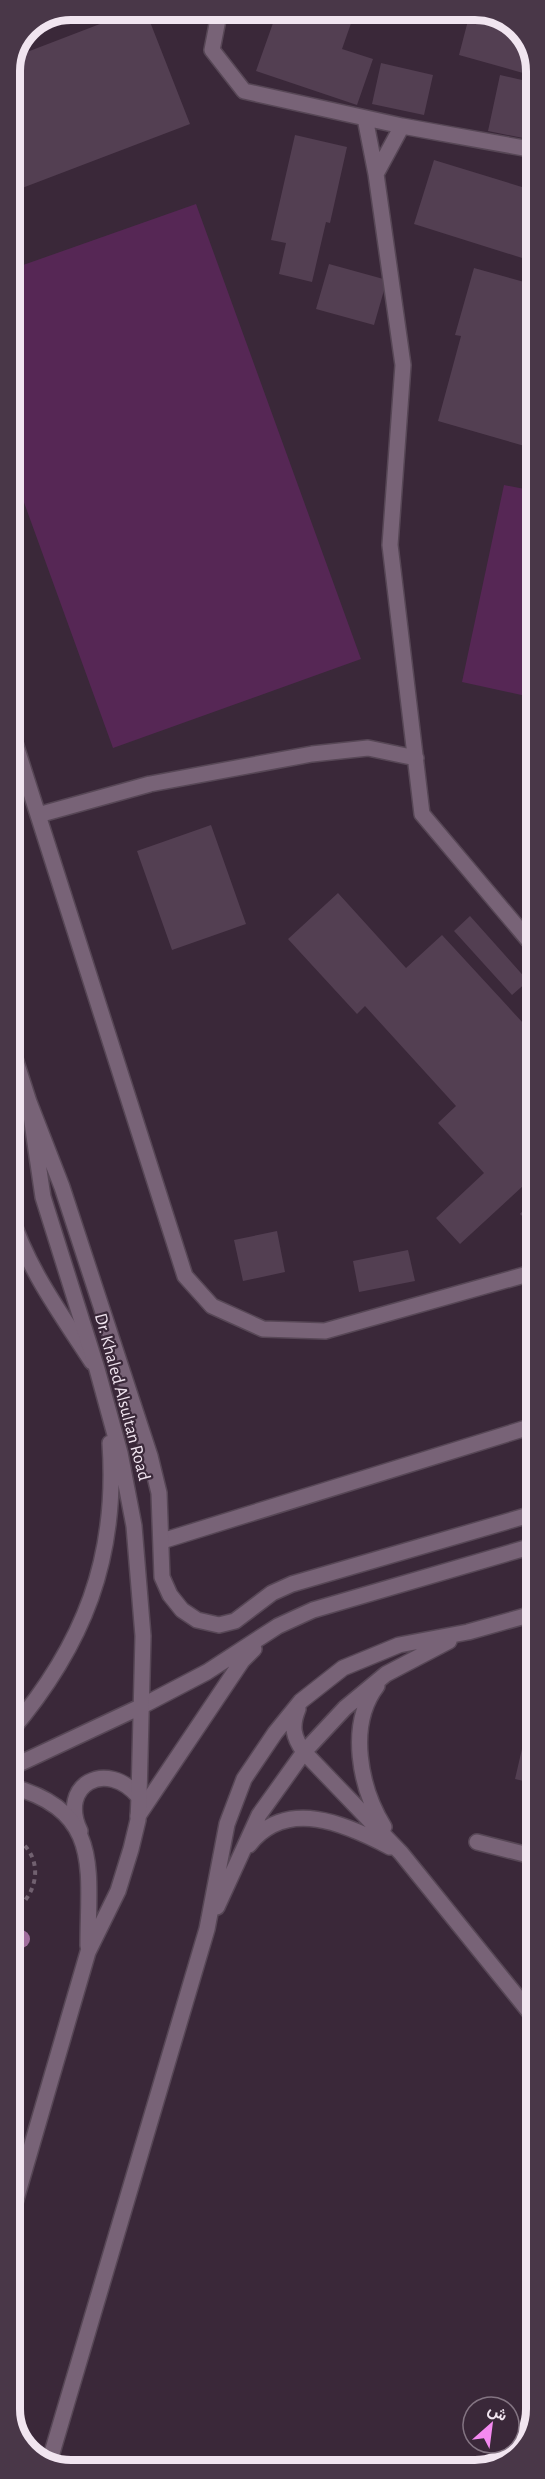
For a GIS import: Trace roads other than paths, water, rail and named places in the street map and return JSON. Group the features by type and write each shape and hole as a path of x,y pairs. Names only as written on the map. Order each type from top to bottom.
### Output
{"street":[{"path":"218,20 212,50 244,91 402,126 526,148"},
{"path":"365,118 376,174 403,365 390,545 422,814 526,937"},
{"path":"376,174 402,126"},
{"path":"38,815 150,784 312,754 368,748 416,758"},
{"path":"20,759 184,1276 212,1306 263,1329 325,1331 526,1275"},
{"name":"Dr. Khaled Alsultan Road","path":"20,1074 62,1187 150,1456 159,1493 162,1576 170,1595 182,1610 197,1620 219,1625 235,1621 272,1593 292,1584 526,1516"},
{"name":"Dr. Khaled Alsultan Road","path":"29,1102 43,1197 107,1406 120,1453 134,1526 143,1636 138,1816"},
{"path":"20,1244 46,1292 97,1370"},
{"path":"20,1719 48,1682 91,1602 110,1520 112,1472 107,1406"},
{"path":"162,1541 526,1428"},
{"path":"20,2186 88,1952 118,1891 138,1816 242,1661 278,1626 313,1610 526,1548"},
{"path":"51,2456 207,1929 227,1824 235,1801 258,1756 302,1701 343,1668 399,1645 468,1632 526,1616"},
{"path":"207,1929 259,1815 304,1752 345,1708 386,1674 414,1657 468,1632"},
{"path":"20,1763 140,1707 266,1636"},
{"path":"386,1674 372,1693 366,1708 360,1746 361,1765 367,1792 378,1817 401,1852"},
{"path":"302,1701 294,1723 294,1735 304,1752 401,1852 526,2008"},
{"path":"88,1952 88,1856 73,1812 75,1798 92,1781 105,1777 117,1778 129,1784 139,1797"},
{"path":"20,1789 51,1804 82,1837"},
{"path":"240,1856 254,1838 267,1827 297,1818 338,1823 401,1852"},
{"path":"477,1842 526,1854"}]}
